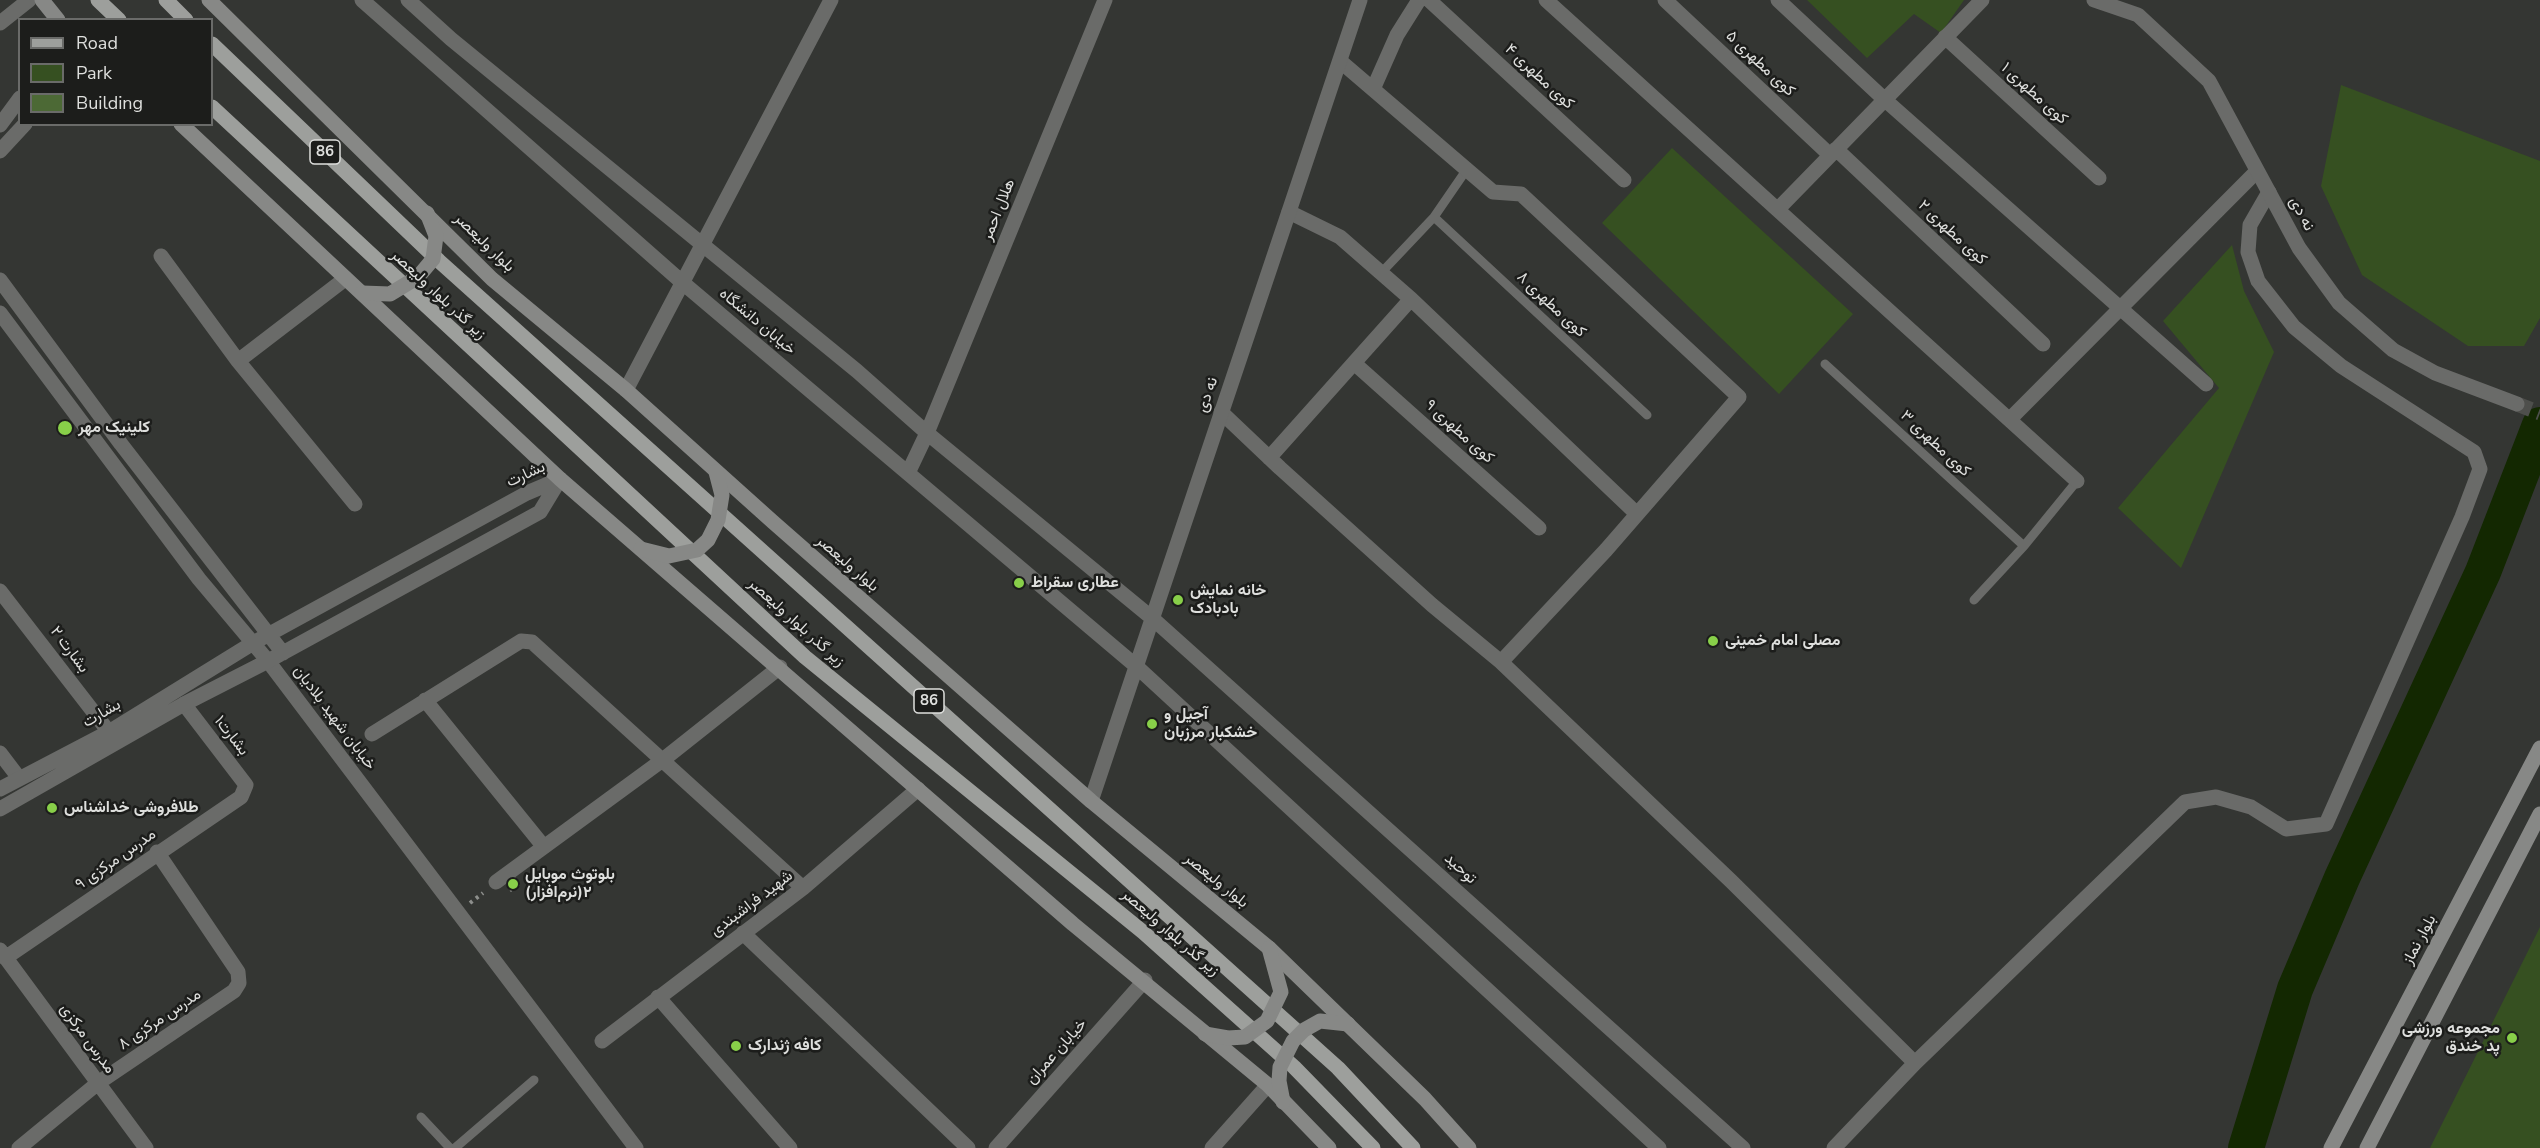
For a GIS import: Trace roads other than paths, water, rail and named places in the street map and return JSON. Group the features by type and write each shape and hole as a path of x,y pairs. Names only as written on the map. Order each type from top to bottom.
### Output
{"main road":[{"path":"42,0 56,18"},
{"path":"98,0 117,18"},
{"path":"166,0 184,18"},
{"name":"بلوار ولیعصر","path":"209,0 492,279 626,390 1090,801 1269,948 1425,1099 1469,1148"},
{"name":"زیر گذر بلوار ولیعصر","path":"213,45 439,261 1338,1068 1413,1148"},
{"name":"زیر گذر بلوار ولیعصر","path":"213,108 805,657 1143,932 1294,1067 1373,1148"},
{"path":"183,126 560,479 780,667 1073,924 1145,980 1205,1034 1268,1085 1329,1148"},
{"path":"362,293 390,294 417,277 433,260 436,236 427,213"},
{"path":"641,549 669,556 698,550 708,540 718,520 722,495 716,472"},
{"name":"بلوار نماز","path":"2331,1148 2540,748"},
{"path":"2367,1148 2540,814"},
{"path":"1205,1034 1228,1038 1245,1037 1267,1021 1281,992 1269,948"},
{"path":"1283,1102 1279,1081 1280,1066 1293,1041 1304,1030 1320,1021 1348,1023"}],"street":[{"path":"0,23 29,0"},
{"name":"خیابان دانشگاه","path":"362,0 683,283 1136,666"},
{"name":"خیابان دانشگاه","path":"408,0 451,39 857,371 927,433 1152,618"},
{"path":"626,390 831,0"},
{"name":"هلال احمر","path":"908,472 927,433 1105,0"},
{"name":"نه دی","path":"1090,801 1360,0"},
{"path":"1374,87 1396,35 1419,0"},
{"name":"کوی مطهری ۴","path":"1429,0 1624,180"},
{"name":"کوی مطهری ۵","path":"1665,0 1833,152"},
{"path":"1778,0 1884,99 2206,384"},
{"path":"1778,209 1982,0"},
{"name":"نه دی","path":"2094,0 2138,15 2209,81 2299,248 2339,303 2393,350 2435,373 2517,404"},
{"path":"1553,2 2077,482"},
{"name":"کوی مطهری ۱","path":"1945,37 2099,178"},
{"path":"1340,61 1374,87 1493,192 1521,194 1739,397 1637,514 1502,662"},
{"path":"0,125 18,101"},
{"path":"0,151 23,126"},
{"name":"کوی مطهری ۲","path":"1833,152 2043,344"},
{"path":"2010,419 2257,171"},
{"path":"1834,1148 1915,1063 2185,802 2216,797 2251,807 2286,828 2326,824 2462,517 2480,469 2474,452 2341,366 2294,327 2258,281 2248,252 2250,225 2269,192"},
{"path":"1289,212 1340,237 1411,299 1637,514"},
{"path":"161,256 238,361 356,504"},
{"path":"238,361 345,279"},
{"name":"خیابان شهید بلادیان","path":"0,280 121,444 271,634 283,653"},
{"path":"1269,458 1411,299"},
{"name":"خیابان شهید بلادیان","path":"0,313 198,579 268,661 636,1148"},
{"name":"کوی مطهری ۹","path":"1354,363 1539,528"},
{"path":"1221,412 1432,605 1502,662 1731,881 1915,1063"},
{"name":"بشارت","path":"0,789 109,732 253,643 527,493 560,479"},
{"name":"بشارت","path":"0,809 184,704 283,653 540,512 560,479"},
{"name":"بشارت ۲","path":"0,591 109,732"},
{"name":"توحید","path":"1152,618 1743,1148"},
{"path":"372,734 521,641 531,642 664,759 803,888"},
{"path":"1136,666 1659,1148"},
{"path":"496,882 664,759 780,667"},
{"path":"424,700 544,847"},
{"name":"بشارت۱","path":"184,704 246,784 245,791"},
{"path":"0,753 19,778"},
{"name":"شهید فراشبندی","path":"602,1041 803,888 918,789"},
{"name":"مدرس مرکزی ۹","path":"3,954 242,797 245,791"},
{"name":"مدرس مرکزی ۸","path":"19,1148 98,1083 234,991 239,983 238,972 157,852"},
{"path":"743,933 969,1148"},
{"name":"مدرس مرکزی","path":"3,954 146,1148"},
{"name":"خیابان عمران","path":"996,1148 1145,980"},
{"path":"658,997 790,1148"},
{"path":"1212,1148 1268,1085"}],"lane":[{"path":"1381,273 1434,217 1467,169"},
{"name":"کوی مطهری ۸","path":"1434,217 1647,415"},
{"name":"کوی مطهری ۳","path":"1826,364 2024,546"},
{"path":"1974,600 2024,546 2077,482"},
{"path":"455,1148 534,1080"},
{"path":"421,1117 450,1148"}],"waterway":[{"path":"2246,1148 2295,989 2342,878 2483,572 2540,425"}],"tunnel":[{"path":"2517,404 2540,413"}],"place":[{"name":"کلینیک مهر","path":"65,428"},
{"name":"عطاری سقراط","path":"1019,583"},
{"name":"خانه نمایش بادبادک","path":"1178,600"},
{"name":"مصلی امام خمینی","path":"1713,641"},
{"name":"آجیل و خشکبار مرزبان","path":"1152,724"},
{"name":"طلافروشی خداشناس","path":"52,808"},
{"name":"بلوتوث موبایل (نرم‌افزار)۲","path":"513,884"},
{"name":"مجموعه ورزشی پد خندق","path":"2512,1038"},
{"name":"کافه ژندارک","path":"736,1046"}]}
